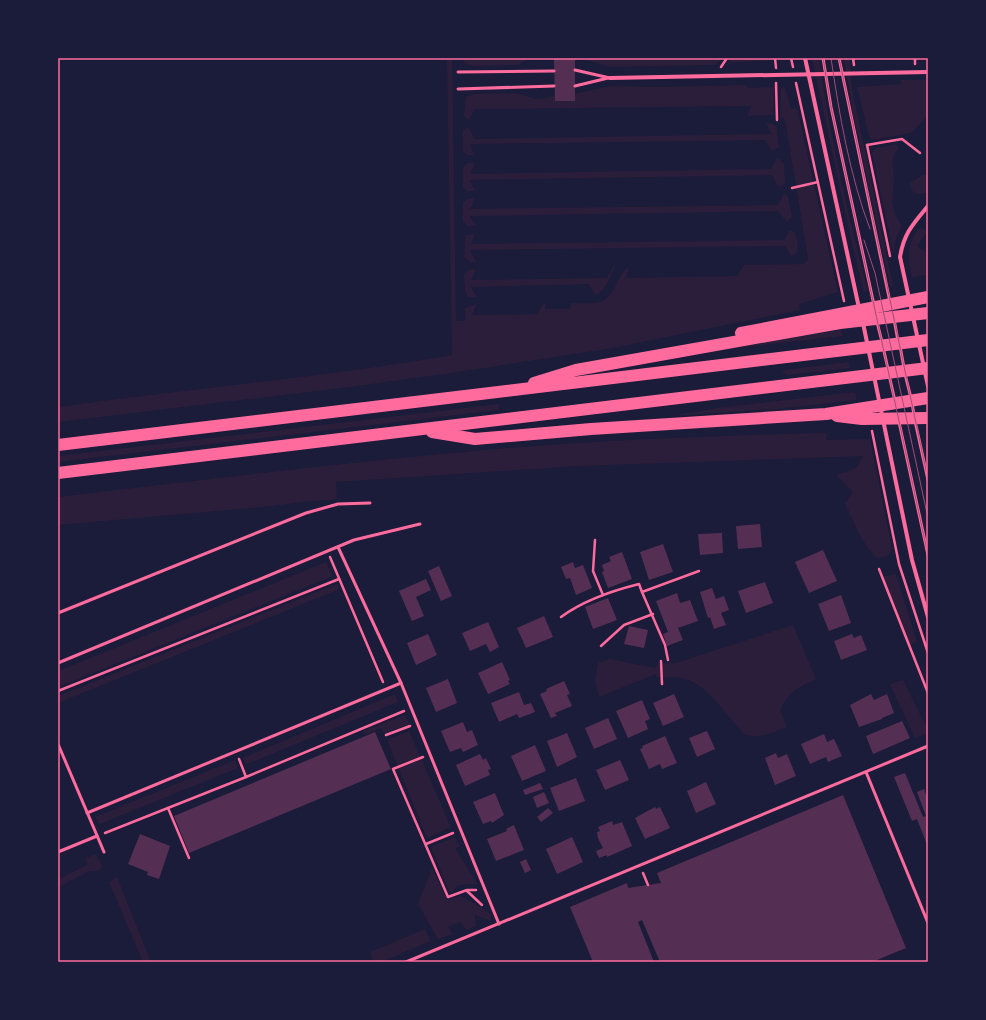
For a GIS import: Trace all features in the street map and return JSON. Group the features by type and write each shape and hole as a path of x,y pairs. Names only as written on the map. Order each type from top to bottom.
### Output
{"highway":[{"path":"506,392 576,370 715,345 841,315 924,298"},
{"path":"841,315 925,313"},
{"path":"58,446 928,340"},
{"path":"58,473 928,368"},
{"path":"860,413 928,398"},
{"path":"420,429 475,439 590,429 826,414 860,413 928,418"}],"street":[{"path":"805,58 912,560 928,617"},
{"path":"610,78 928,72"},
{"path":"928,206 909,229 904,239 900,257 928,386"}],"lane":[{"path":"822,58 831,107 896,407"},
{"path":"839,58 928,480"},
{"path":"575,70 610,78"},
{"path":"458,72 554,71"},
{"path":"575,86 610,78"},
{"path":"458,88 554,86"},
{"path":"898,415 928,555"},
{"path":"58,613 306,513 338,504 370,503"},
{"path":"58,663 354,540 420,524"},
{"path":"338,547 401,683 499,924"},
{"path":"87,813 401,683"},
{"path":"58,744 104,852"},
{"path":"406,962 928,746"},
{"path":"866,772 928,923"},
{"path":"58,852 97,836"}],"path":[{"path":"776,58 777,120"},
{"path":"791,58 794,74"},
{"path":"853,58 854,73"},
{"path":"796,82 818,182 841,315"},
{"path":"866,138 892,263"},
{"path":"867,145 902,139 920,153"},
{"path":"792,188 818,182"},
{"path":"872,430 899,564 928,653"},
{"path":"595,540 593,571 603,595"},
{"path":"328,551 384,684"},
{"path":"879,569 928,693"},
{"path":"642,592 698,571"},
{"path":"58,692 339,579"},
{"path":"561,617 576,606 603,595 639,584 665,645 668,660"},
{"path":"601,646 624,625 653,614"},
{"path":"661,660 662,684"},
{"path":"97,836 246,777 411,708"},
{"path":"386,735 417,724"},
{"path":"235,752 246,777"},
{"path":"429,754 393,769 448,897 467,890 485,889"},
{"path":"168,808 190,858"},
{"path":"426,844 461,830"},
{"path":"640,865 648,885"},
{"path":"467,890 481,905 492,908"}],"shaded area":[{"path":"447,58 452,58 456,321 465,321 465,308 477,304 472,315 537,314 543,304 545,304 545,309 570,309 571,303 599,302 605,300 609,296 621,275 629,267 626,278 737,276 744,265 804,264 808,259 785,120 780,116 781,88 785,87 791,109 797,108 838,292 799,304 800,310 613,348 350,387 58,422 58,407 304,377 452,355"},
{"path":"463,58 530,58 518,65 472,66 464,63"},
{"path":"580,58 722,58 715,65 609,67"},
{"path":"732,58 773,58 773,60 728,63"},
{"path":"812,58 819,58 828,117 840,175 853,234 868,291 864,292 851,240"},
{"path":"844,58 849,58 852,88 893,286 890,286 853,113"},
{"path":"901,80 928,80 928,115 911,133 872,140 869,136 857,87 901,84"},
{"path":"747,85 747,88 774,87 773,115 747,116 751,106 474,109 469,120 464,116 466,97 474,94 517,93 535,99 547,98 555,95 555,101 575,101 575,94 611,86 658,87"},
{"path":"766,123 774,124 777,127 779,147 772,151 765,140 470,144 474,155 467,155 463,152 463,131 468,127 475,139 771,134"},
{"path":"896,144 898,149 893,160 894,178 892,202 895,213 902,226 895,241 894,255 872,153 876,148"},
{"path":"777,158 784,164 785,183 783,186 778,187 772,175 470,180 475,191 467,191 463,188 463,167 468,163 475,163 470,174 771,169"},
{"path":"923,175 928,175 928,193 918,194 912,191 910,183"},
{"path":"784,194 788,196 792,217 787,222 778,211 470,216 475,225 467,226 463,221 463,202 468,199 475,198 470,209 778,205"},
{"path":"919,228 928,231 917,246 926,253 928,250 928,275 912,277 909,264 909,252 912,240"},
{"path":"790,230 795,233 798,247 797,253 791,256 785,246 470,250 476,262 470,262 464,257 465,238 467,235 475,234 471,244 784,240"},
{"path":"613,267 615,267 605,287 595,295 589,284 471,287 477,297 468,297 465,291 464,274 468,270 476,269 471,280 607,278"},
{"path":"841,330 843,336 717,350 718,349"},
{"path":"848,362 850,368 787,375 783,372 783,370"},
{"path":"855,392 857,400 777,409 672,416 717,408"},
{"path":"499,404 499,410 58,462 58,456"},
{"path":"826,433 826,440 870,439 892,549 890,554 877,558 862,539 845,503 853,492 836,475 856,468 863,456 580,466 336,482 337,499 58,525 58,497 298,469 491,449 634,440"},
{"path":"326,562 333,576 58,687 58,671"},
{"path":"896,574 917,642 908,646 881,577"},
{"path":"337,584 340,589 58,703 58,696"},
{"path":"793,625 816,679 799,687 783,704 780,710 787,727 777,731 760,736 749,736 744,734 709,694 692,681 682,678 657,677 656,674 599,697 595,681 598,663 610,659 655,668 658,664 676,663"},
{"path":"903,680 928,730 928,733 915,738 890,684"},
{"path":"395,694 398,702 247,764 243,758"},
{"path":"405,715 409,724 384,733 381,728 365,735 363,731"},
{"path":"409,731 451,827 427,838 387,740"},
{"path":"235,760 238,768 100,824 95,817"},
{"path":"455,837 460,847 455,848 478,885 467,884 457,886 452,893 448,889 431,847"},
{"path":"96,854 103,867 97,871 90,871 58,887 58,879 87,865 86,858"},
{"path":"432,868 447,900 461,896 491,914 491,921 475,915 476,926 467,930 460,922 448,927 453,934 438,939 418,904"},
{"path":"117,877 151,962 143,962 109,882"},
{"path":"425,929 431,941 382,962 374,962 370,952"}],"building":[{"path":"554,58 575,58 575,101 555,101"},
{"path":"760,524 762,547 738,549 736,526"},
{"path":"722,533 723,553 700,555 698,534"},
{"path":"663,544 673,572 649,580 640,552"},
{"path":"823,550 837,581 809,593 795,562"},
{"path":"622,552 632,579 608,588 602,572 604,571 602,565 611,561 609,557"},
{"path":"573,562 575,568 583,565 592,588 576,595 570,578 566,579 561,567"},
{"path":"439,566 452,596 441,601 428,571"},
{"path":"426,579 431,590 416,597 424,616 412,621 399,591"},
{"path":"765,582 773,603 746,613 738,591"},
{"path":"712,588 716,599 724,596 729,610 721,613 726,625 714,629 710,617 708,618 700,592"},
{"path":"677,593 680,603 690,600 698,621 678,628 683,640 667,646 663,634 668,632 656,601"},
{"path":"841,595 851,623 829,631 818,604"},
{"path":"608,598 617,620 593,629 585,607"},
{"path":"544,616 553,637 526,648 517,628"},
{"path":"488,622 499,647 490,652 486,644 470,651 462,633"},
{"path":"629,626 648,630 644,648 624,644"},
{"path":"428,634 437,655 416,665 407,643"},
{"path":"852,634 854,638 861,635 867,650 841,660 834,641"},
{"path":"502,662 510,680 508,681 510,684 488,694 478,673"},
{"path":"448,679 457,703 436,712 426,688"},
{"path":"564,681 570,694 567,695 572,706 555,713 557,716 551,718 540,694 547,691 546,689"},
{"path":"519,692 524,705 531,703 535,712 519,718 517,714 499,722 491,703"},
{"path":"674,694 684,717 663,726 653,703"},
{"path":"871,694 874,700 887,694 894,713 859,727 850,705"},
{"path":"642,700 650,719 645,721 648,729 628,738 616,711"},
{"path":"608,718 617,739 594,749 585,728"},
{"path":"902,721 910,738 873,754 866,736"},
{"path":"463,722 467,732 472,730 478,745 463,752 461,748 450,752 441,731"},
{"path":"707,731 715,749 697,757 689,738"},
{"path":"375,732 391,769 189,853 174,816"},
{"path":"567,733 577,757 557,767 547,741"},
{"path":"824,734 827,742 834,739 842,756 828,762 826,757 810,764 801,744"},
{"path":"665,736 677,763 662,769 660,764 649,769 640,749 643,748 642,746"},
{"path":"535,745 546,771 522,781 511,756"},
{"path":"776,753 778,758 787,754 796,776 775,785 765,758"},
{"path":"480,754 483,760 486,758 491,769 488,770 490,775 465,786 456,765"},
{"path":"620,760 629,780 605,790 596,770"},
{"path":"905,773 923,817 926,816 917,792 924,789 928,800 928,847 917,819 912,821 894,777"},
{"path":"576,778 585,801 559,811 550,788"},
{"path":"706,782 716,804 696,813 687,791"},
{"path":"540,783 543,789 525,795 523,790"},
{"path":"544,792 549,803 537,808 533,797"},
{"path":"495,793 504,815 492,823 491,821 483,824 473,802"},
{"path":"843,795 906,948 872,962 660,962 642,920 638,922 654,962 593,962 570,907 627,883 628,888 661,883 657,873"},
{"path":"655,807 656,809 660,807 670,828 645,839 635,818"},
{"path":"548,808 553,813 541,822 537,817"},
{"path":"612,821 613,825 622,822 632,846 607,857 607,855 599,858 596,851 603,848 598,838 597,832 600,831 598,827"},
{"path":"514,825 524,850 496,861 487,839 507,831 506,829"},
{"path":"140,834 170,846 159,879 147,875 148,872 128,864"},
{"path":"572,837 583,862 557,874 546,849"},
{"path":"526,859 531,870 525,873 520,862"}],"tram line":[{"path":"823,58 831,107 928,555"},
{"path":"831,58 851,167 870,229"},
{"path":"839,58 928,480"},
{"path":"864,240 875,273 928,518"}]}
